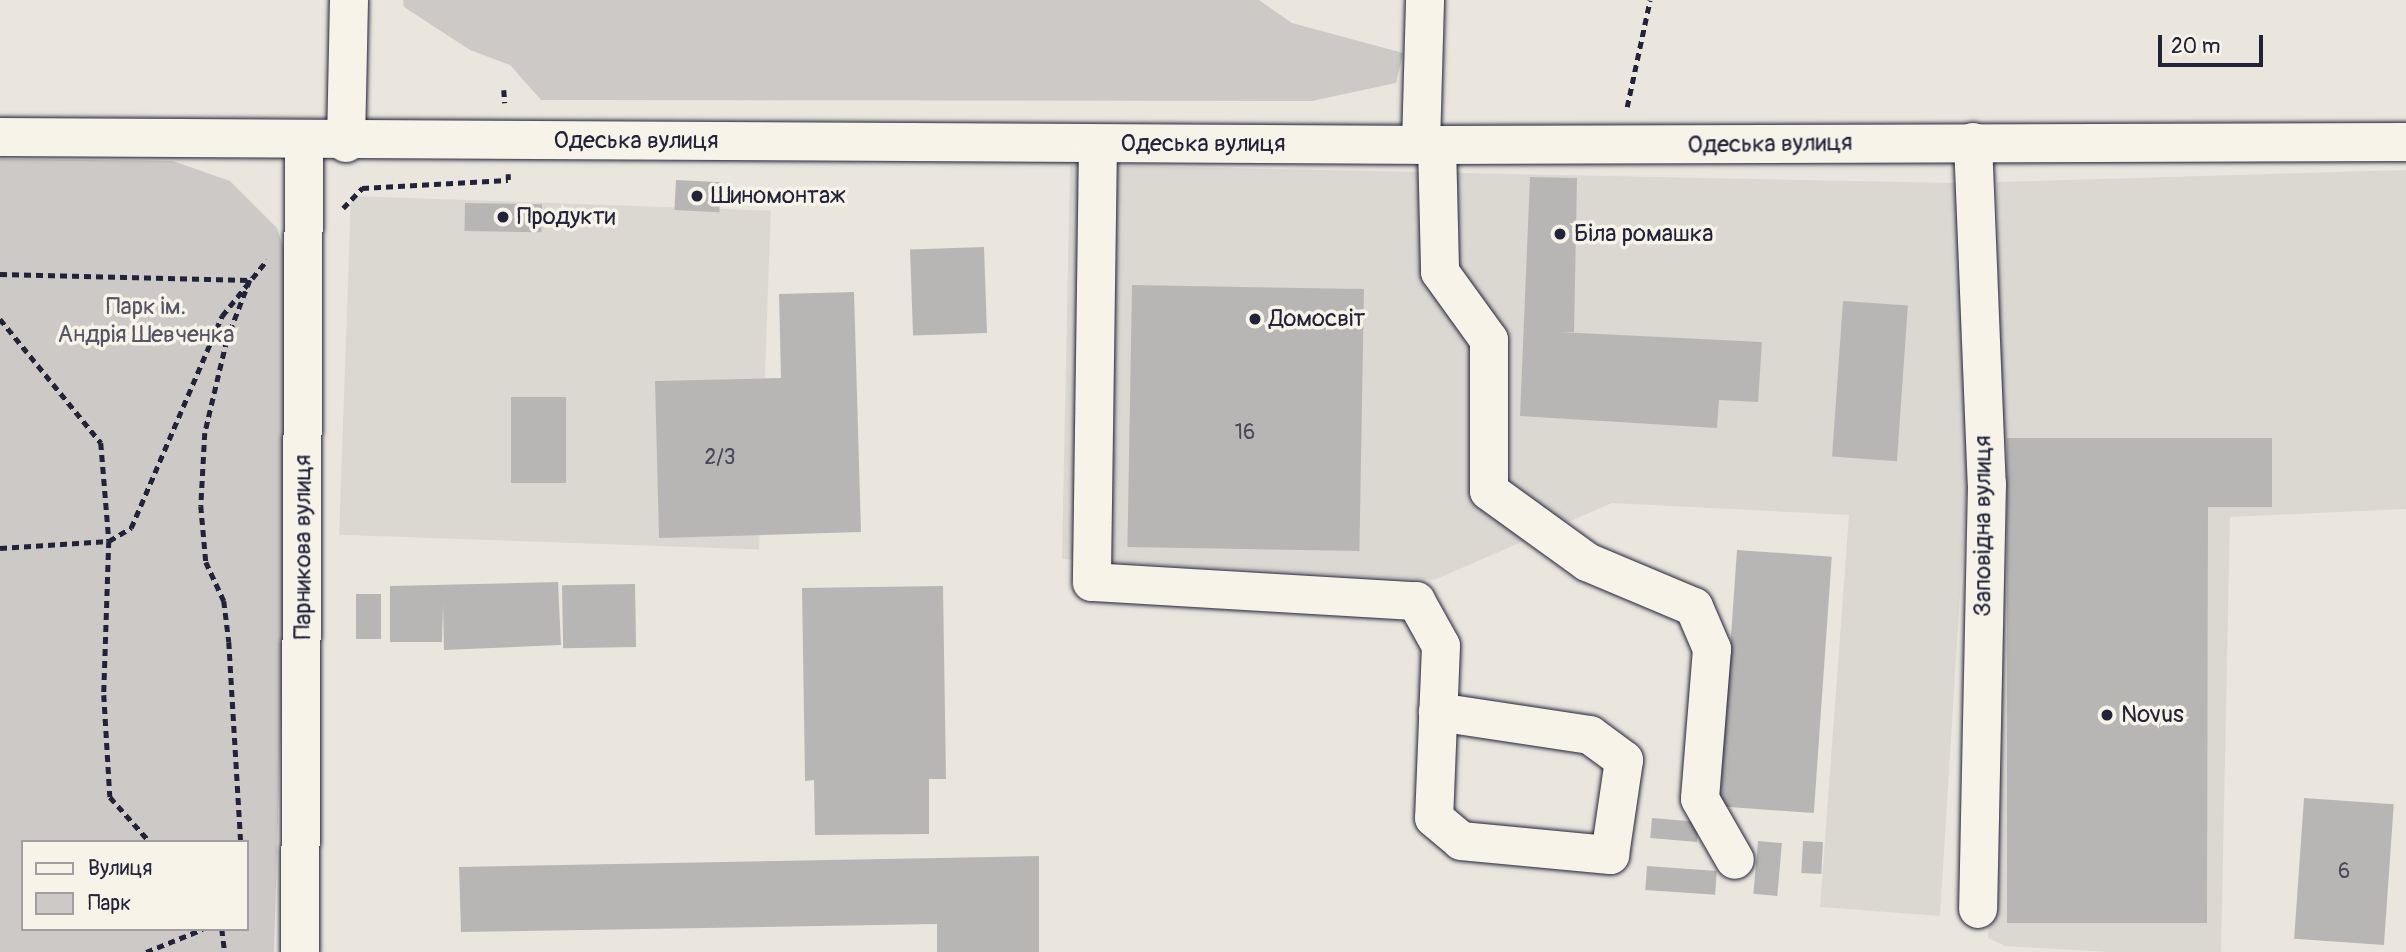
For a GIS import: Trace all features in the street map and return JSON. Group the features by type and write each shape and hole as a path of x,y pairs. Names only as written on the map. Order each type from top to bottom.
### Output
{"street":[{"path":"346,143 349,0"},
{"path":"1425,0 1429,145 1440,272 1489,340 1489,491 1587,562 1694,607 1713,649 1700,799 1735,860"},
{"name":"Одеська вулиця","path":"0,137 346,143 507,141 1620,146 1973,142 2406,142"},
{"name":"Парникова вулиця","path":"300,952 304,142"},
{"name":"Заповідна вулиця","path":"1973,142 1987,484 1978,909"},
{"path":"1098,144 1092,582 1416,601 1441,646 1438,712 1434,818 1461,841 1610,855 1623,760 1590,736 1438,712"}],"path":[{"path":"1620,146 1650,0"},
{"path":"340,215 362,188 508,180 504,90"},
{"path":"0,548 109,541 131,528 222,316 274,252 305,250"},
{"path":"0,274 250,280"},
{"path":"241,840 228,628 224,601 206,562 201,506 205,433 227,341 250,280"},
{"path":"0,319 101,443 109,541 104,695 110,797 148,840"},
{"path":"146,952 199,931"},
{"path":"222,931 225,952"}],"shaded area":[{"path":"1070,165 1956,183 1970,434 1940,916 1820,907 1849,515 1612,503 1434,580 1062,559"},
{"path":"2406,170 2406,509 2230,517 2221,952 2109,952 2005,946 1988,938 2000,475 1997,182"},
{"path":"351,196 771,211 759,549 339,535"}],"green space":[{"path":"403,0 1259,0 1292,23 1403,53 1396,83 1312,101 541,100 510,65 470,50 404,7"},
{"name":"Парк ім. Андрія Шевченка","path":"0,159 173,161 230,181 277,228 294,282 274,952 0,952"}],"building":[{"path":"1530,177 1577,178 1574,332 1559,332 1762,342 1758,402 1719,400 1717,428 1520,416"},
{"name":"Шиномонтаж","path":"676,180 721,182 719,212 674,210"},
{"name":"Продукти","path":"465,203 542,204 541,232 465,231"},
{"path":"984,247 987,333 913,336 910,250"},
{"path":"1132,285 1364,289 1359,551 1127,547"},
{"path":"854,292 861,532 659,538 655,381 781,378 779,294"},
{"path":"1843,301 1908,306 1897,461 1832,457"},
{"path":"511,397 566,397 566,483 511,483"},
{"name":"Novus","path":"2007,438 2272,438 2272,507 2208,507 2207,923 2007,923"},
{"path":"1737,550 1832,557 1814,813 1719,806"},
{"path":"558,582 561,645 444,650 443,604 442,642 390,642 390,586"},
{"path":"635,584 636,647 563,648 562,585"},
{"path":"943,586 946,779 929,779 929,834 815,835 814,780 805,781 802,588"},
{"path":"356,594 381,594 381,639 356,639"},
{"path":"2304,798 2394,804 2384,945 2294,939"},
{"path":"1652,818 1699,822 1697,842 1650,838"},
{"path":"1758,841 1782,843 1777,896 1753,894"},
{"path":"1803,841 1823,842 1821,874 1801,873"},
{"path":"1039,856 1039,952 937,952 937,924 461,932 459,867"},
{"path":"1647,866 1717,871 1715,895 1645,890"}],"place":[{"name":"Шиномонтаж","path":"697,196"},
{"name":"Продукти","path":"503,217"},
{"name":"Біла ромашка","path":"1560,234"},
{"name":"Домосвіт","path":"1255,319"},
{"name":"Novus","path":"2107,715"}]}
